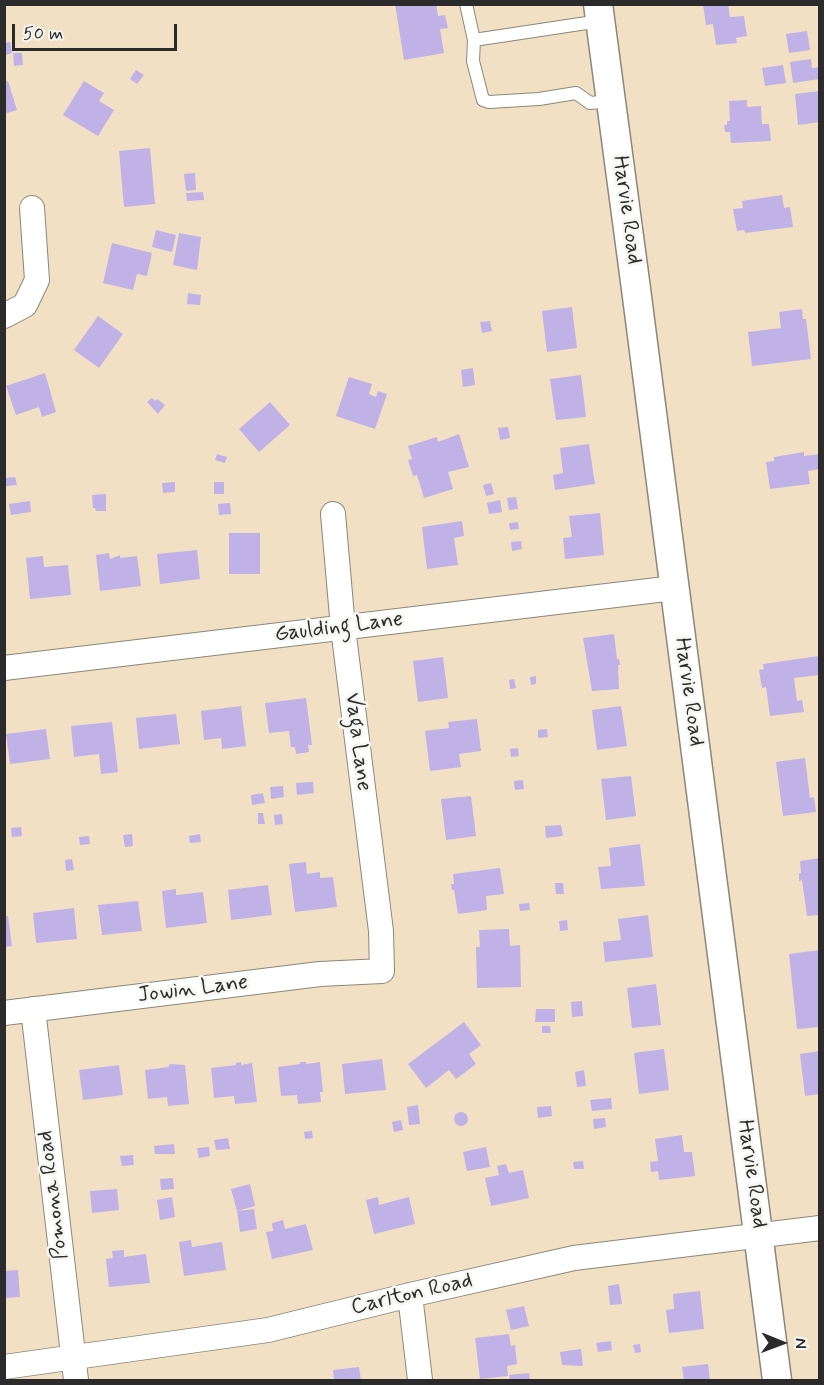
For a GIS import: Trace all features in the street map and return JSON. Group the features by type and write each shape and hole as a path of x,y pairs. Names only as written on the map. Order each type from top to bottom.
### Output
{"street":[{"name":"Harvie Road","path":"599,13 760,1235 777,1380"},
{"path":"4,316 25,305 38,280 33,208"},
{"name":"Vaga Lane","path":"333,514 343,628 381,931 382,971"},
{"name":"Gaulding Lane","path":"4,668 674,588"},
{"name":"Jowin Lane","path":"4,1013 320,974 382,971"},
{"name":"Pomona Road","path":"33,1009 74,1370"},
{"name":"Carlton Road","path":"4,1367 74,1370 268,1330 574,1258 819,1228"},
{"path":"410,1295 420,1380"}],"lane":[{"path":"466,4 474,40 473,61 483,100 489,102 539,99 576,93 590,103 611,101"},
{"path":"474,40 599,13"}],"building":[{"path":"395,4 436,4 438,16 445,15 448,28 440,29 444,53 404,60"},
{"path":"703,4 728,4 730,17 744,16 747,36 736,38 737,43 716,45 713,24 706,25"},
{"path":"807,31 810,50 789,53 786,34"},
{"path":"10,42 12,53 6,55 4,43"},
{"path":"13,53 22,53 23,65 14,66"},
{"path":"811,59 812,68 820,67 820,79 793,83 790,62"},
{"path":"783,65 786,83 765,86 762,68"},
{"path":"136,70 144,75 137,84 130,79"},
{"path":"8,81 17,110 4,114 4,82"},
{"path":"84,81 104,93 99,101 114,110 98,136 63,115"},
{"path":"820,91 820,122 798,125 795,94"},
{"path":"747,100 747,107 761,106 762,124 769,124 771,141 731,143 730,132 725,132 724,125 730,121 729,101"},
{"path":"150,148 155,204 124,207 119,151"},
{"path":"195,173 196,190 186,191 184,174"},
{"path":"203,192 204,200 187,201 186,193"},
{"path":"782,195 784,208 790,207 793,227 745,233 744,230 737,231 733,209 743,208 742,201"},
{"path":"156,230 176,235 172,252 152,247"},
{"path":"179,233 201,237 197,270 173,265"},
{"path":"112,243 152,253 147,276 137,274 133,290 103,283"},
{"path":"188,293 201,295 200,305 187,304"},
{"path":"572,307 577,348 547,352 542,311"},
{"path":"802,309 803,319 806,319 811,359 752,366 748,332 781,328 779,312"},
{"path":"98,316 123,334 99,368 74,350"},
{"path":"490,321 492,331 482,333 480,322"},
{"path":"473,368 475,385 463,387 461,370"},
{"path":"45,373 56,412 42,417 39,407 16,415 6,386"},
{"path":"581,375 586,417 556,420 550,379"},
{"path":"349,377 372,384 369,394 376,397 378,391 387,394 375,429 336,416"},
{"path":"152,398 165,405 158,414 147,402"},
{"path":"270,402 290,425 259,452 239,429"},
{"path":"508,427 510,438 500,440 498,428"},
{"path":"459,434 469,467 448,472 453,489 424,498 417,475 413,476 408,460 412,459 408,446 437,437 438,442"},
{"path":"589,444 595,484 555,490 553,475 563,473 560,448"},
{"path":"804,452 804,456 819,454 820,469 808,471 810,484 770,489 766,462 774,461 774,457"},
{"path":"217,454 227,457 225,463 215,460"},
{"path":"15,477 17,485 6,486 5,478"},
{"path":"175,482 175,492 163,493 162,483"},
{"path":"214,482 224,482 224,494 214,494"},
{"path":"491,483 494,494 486,496 483,485"},
{"path":"106,494 106,511 96,511 93,508 92,495"},
{"path":"516,497 518,509 509,510 507,498"},
{"path":"500,500 502,512 489,514 487,503"},
{"path":"30,501 31,512 11,515 9,504"},
{"path":"230,503 231,514 219,515 218,504"},
{"path":"600,513 604,555 565,559 563,538 572,537 569,516"},
{"path":"462,521 464,536 454,538 458,565 427,569 422,527"},
{"path":"518,522 519,529 510,530 509,523"},
{"path":"229,533 260,533 260,574 229,574"},
{"path":"521,541 522,549 512,551 511,542"},
{"path":"197,550 200,579 160,584 157,554"},
{"path":"109,553 110,559 120,555 120,558 137,556 141,586 100,591 96,555"},
{"path":"43,556 44,567 68,565 71,595 30,599 26,558"},
{"path":"614,634 617,659 620,665 618,665 619,689 592,691 583,638"},
{"path":"819,656 820,675 794,678 797,701 802,700 804,712 770,716 766,687 762,688 759,670 764,669 763,664"},
{"path":"443,657 448,698 418,702 413,661"},
{"path":"536,676 536,684 531,685 530,677"},
{"path":"514,679 516,688 510,689 509,680"},
{"path":"306,698 312,745 308,745 309,752 296,754 295,747 291,747 289,731 269,733 265,703"},
{"path":"241,706 246,746 222,749 221,738 204,740 201,711"},
{"path":"621,706 627,746 597,750 592,710"},
{"path":"176,714 180,744 139,749 136,718"},
{"path":"477,719 481,751 459,754 461,767 430,771 425,731 449,728 448,722"},
{"path":"112,722 118,772 101,774 99,754 74,757 71,726"},
{"path":"46,729 50,759 10,764 6,734"},
{"path":"547,729 548,737 538,738 538,730"},
{"path":"518,748 519,756 511,757 510,749"},
{"path":"805,758 810,798 814,797 816,812 783,816 776,762"},
{"path":"631,776 636,816 606,820 601,779"},
{"path":"523,780 524,789 515,790 514,781"},
{"path":"313,782 314,793 297,795 296,783"},
{"path":"283,786 284,797 271,799 270,787"},
{"path":"263,793 265,803 252,805 251,795"},
{"path":"471,796 476,836 446,840 441,799"},
{"path":"258,813 263,813 265,824 258,824"},
{"path":"282,814 283,824 275,825 274,815"},
{"path":"561,825 563,836 546,838 545,826"},
{"path":"21,827 22,836 12,837 11,828"},
{"path":"132,834 133,846 125,847 123,835"},
{"path":"200,834 201,842 190,843 189,836"},
{"path":"89,836 90,844 80,845 79,837"},
{"path":"640,844 645,886 601,889 598,867 611,866 609,848"},
{"path":"820,858 820,915 807,916 802,880 799,881 800,861"},
{"path":"72,859 74,870 66,871 65,860"},
{"path":"306,862 307,874 320,872 320,878 333,877 337,907 295,912 289,864"},
{"path":"500,868 504,894 486,896 487,910 458,914 451,884 454,884 453,874"},
{"path":"555,883 563,883 564,894 556,894"},
{"path":"268,885 272,915 231,920 228,890"},
{"path":"176,889 176,895 203,892 207,923 166,928 162,891"},
{"path":"138,901 142,931 102,935 98,905"},
{"path":"529,903 530,910 520,911 519,904"},
{"path":"74,908 77,939 36,943 33,913"},
{"path":"648,915 653,957 605,962 603,942 621,940 618,919"},
{"path":"4,916 8,916 12,946 4,947"},
{"path":"567,920 568,930 560,931 559,921"},
{"path":"509,929 510,946 520,945 521,987 477,988 476,947 480,947 479,930"},
{"path":"820,950 820,1027 797,1029 789,954"},
{"path":"656,984 661,1025 632,1028 627,988"},
{"path":"582,1001 583,1016 572,1017 571,1002"},
{"path":"536,1009 555,1009 555,1022 535,1022"},
{"path":"464,1022 481,1045 469,1054 476,1064 456,1079 449,1070 426,1088 408,1064"},
{"path":"542,1026 550,1026 551,1033 542,1033"},
{"path":"664,1049 669,1090 639,1094 634,1053"},
{"path":"820,1051 820,1094 805,1096 800,1054"},
{"path":"382,1059 386,1090 345,1094 342,1064"},
{"path":"241,1062 241,1065 252,1063 257,1102 235,1104 234,1096 214,1098 211,1068 236,1065"},
{"path":"300,1062 306,1062 306,1064 320,1062 323,1092 320,1092 321,1102 298,1104 297,1095 281,1096 278,1067 300,1064"},
{"path":"169,1064 185,1065 189,1104 168,1106 167,1097 148,1099 145,1070 169,1067"},
{"path":"119,1065 123,1095 83,1100 79,1070"},
{"path":"584,1070 586,1086 577,1087 575,1072"},
{"path":"611,1098 612,1109 592,1111 590,1100"},
{"path":"418,1105 420,1124 409,1125 407,1107"},
{"path":"551,1106 552,1116 538,1118 537,1107"},
{"path":"461,1112 466,1114 468,1119 466,1124 461,1126 456,1124 454,1119 456,1114"},
{"path":"605,1118 606,1127 594,1129 593,1119"},
{"path":"401,1120 403,1130 394,1132 392,1122"},
{"path":"312,1131 313,1138 305,1139 304,1132"},
{"path":"682,1135 684,1152 692,1152 695,1176 659,1180 658,1171 651,1172 650,1162 658,1161 655,1139"},
{"path":"228,1138 230,1149 216,1150 214,1140"},
{"path":"174,1144 175,1154 155,1154 154,1146"},
{"path":"209,1147 210,1156 199,1158 197,1148"},
{"path":"486,1147 490,1167 467,1171 463,1152"},
{"path":"133,1155 134,1165 122,1166 120,1156"},
{"path":"583,1161 584,1169 574,1169 573,1162"},
{"path":"506,1164 509,1173 523,1170 529,1198 491,1206 485,1178 499,1175 497,1166"},
{"path":"173,1178 174,1189 161,1190 160,1179"},
{"path":"250,1184 255,1206 237,1211 231,1189"},
{"path":"117,1189 119,1210 92,1213 90,1191"},
{"path":"172,1197 175,1217 160,1220 157,1200"},
{"path":"378,1197 379,1205 409,1197 415,1224 374,1234 366,1200"},
{"path":"254,1209 257,1229 240,1232 237,1211"},
{"path":"283,1220 285,1229 306,1224 313,1250 272,1259 266,1232 273,1231 272,1223"},
{"path":"191,1240 192,1247 222,1242 226,1270 184,1276 179,1242"},
{"path":"124,1250 124,1257 146,1254 150,1283 109,1287 106,1259 113,1258 112,1251"},
{"path":"18,1270 20,1297 4,1298 4,1271"},
{"path":"619,1284 622,1304 610,1305 608,1286"},
{"path":"700,1291 704,1329 669,1333 666,1310 674,1309 673,1294"},
{"path":"524,1306 529,1326 511,1330 506,1310"},
{"path":"509,1334 511,1346 515,1345 517,1364 507,1366 508,1376 480,1379 475,1338"},
{"path":"611,1341 612,1350 598,1352 596,1343"},
{"path":"640,1344 641,1352 635,1353 633,1345"},
{"path":"581,1349 583,1366 562,1365 560,1352"},
{"path":"708,1364 710,1380 684,1380 682,1367"},
{"path":"359,1367 361,1380 334,1380 333,1370"},
{"path":"529,1373 530,1380 510,1380 509,1375"}]}
